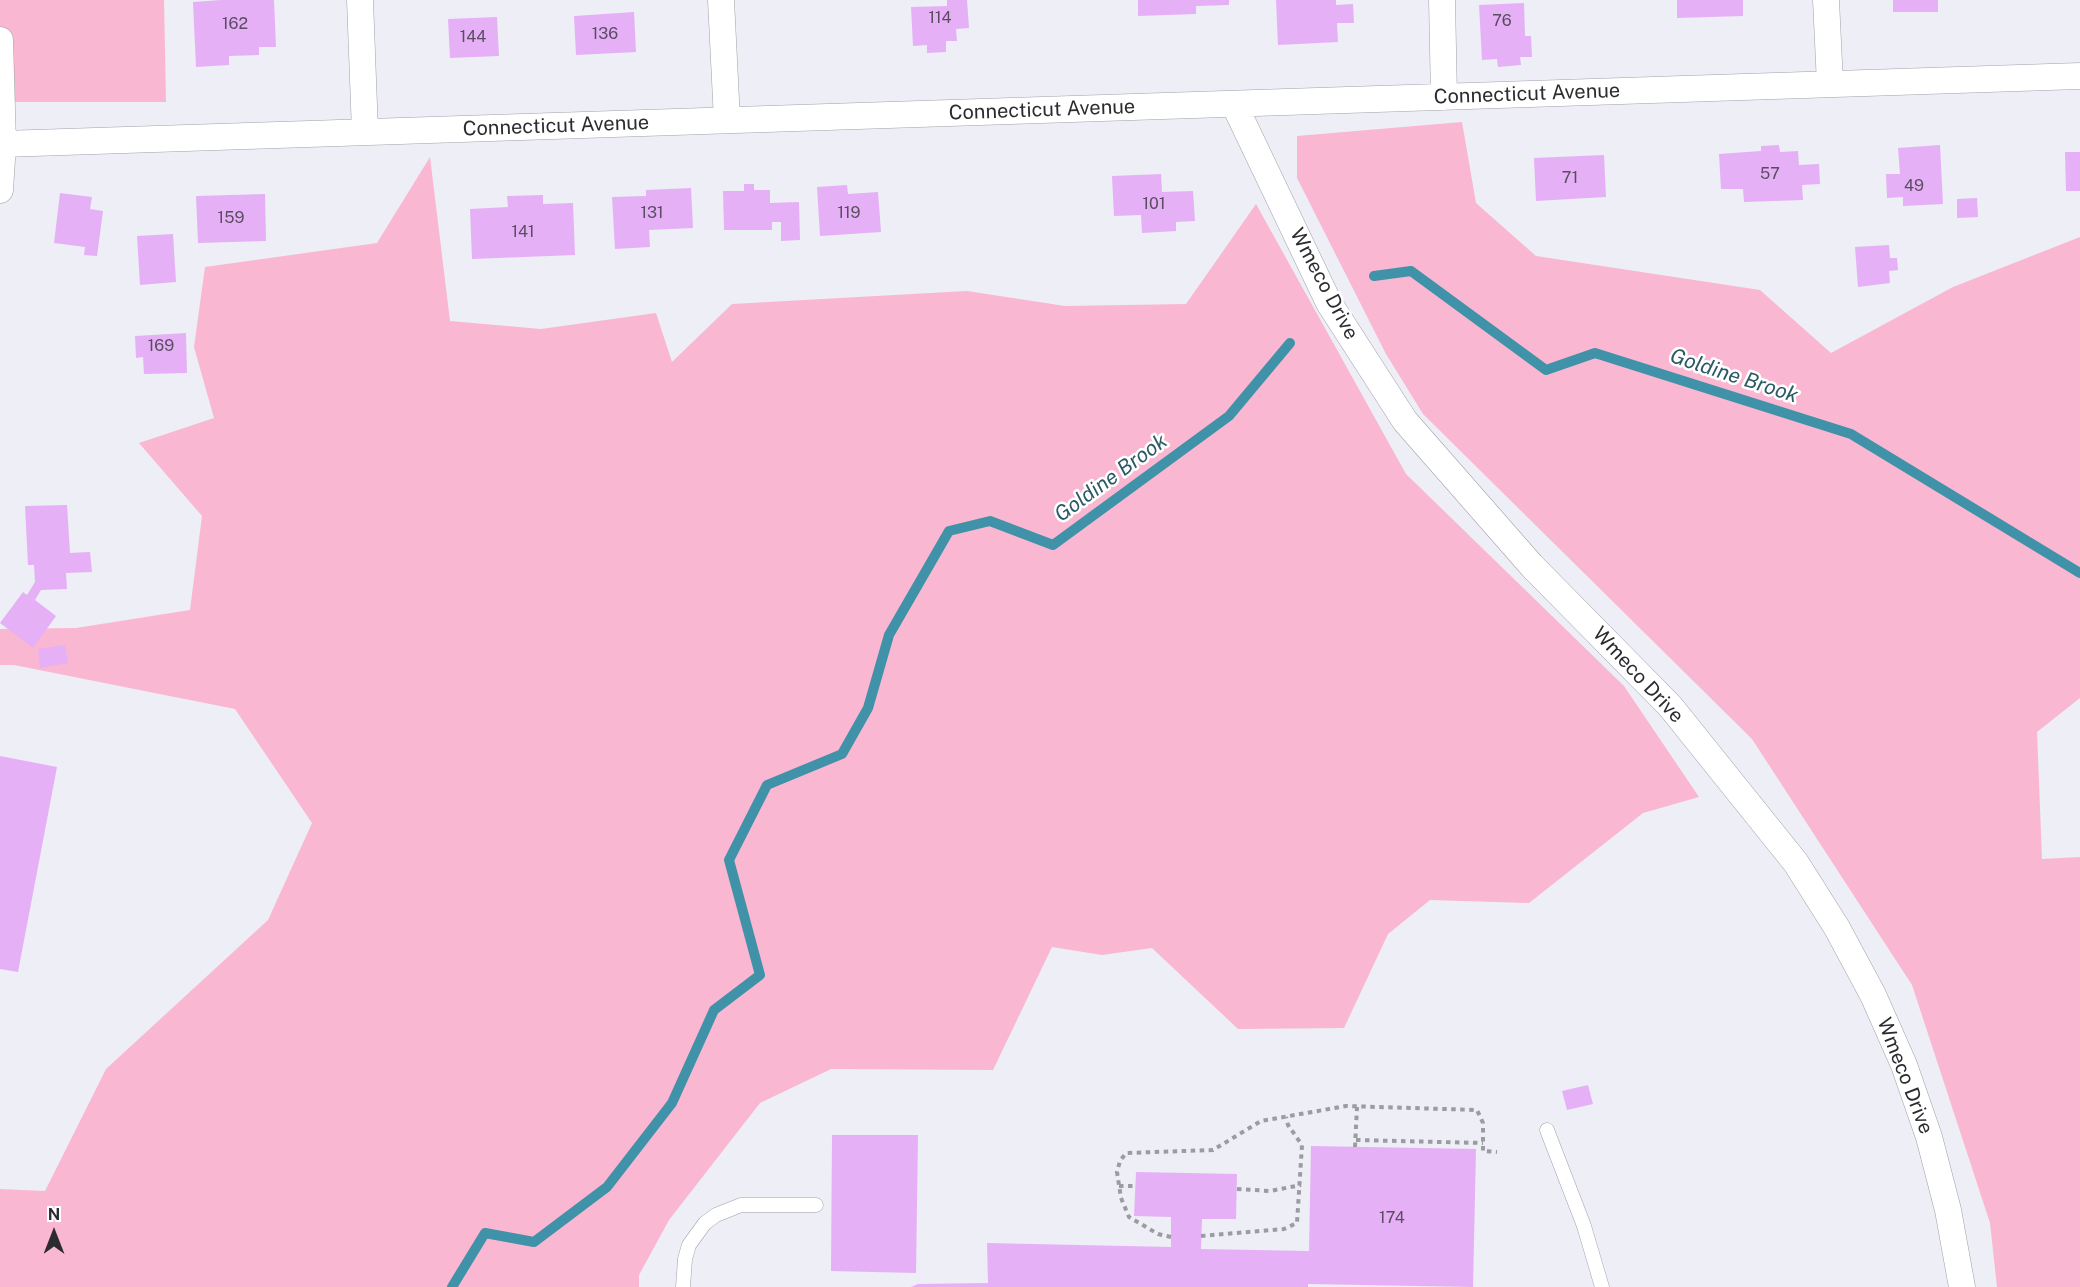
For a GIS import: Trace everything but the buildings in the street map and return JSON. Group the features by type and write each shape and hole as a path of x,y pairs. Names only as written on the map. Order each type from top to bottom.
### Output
{"street":[{"path":"360,0 365,132"},
{"path":"721,0 727,120"},
{"path":"1442,0 1444,97"},
{"path":"1826,0 1830,84"},
{"path":"0,40 3,144 0,190"},
{"name":"Connecticut Avenue","path":"3,144 2080,76"},
{"name":"Wmeco Drive","path":"1234,104 1329,303 1405,421 1532,566 1670,706 1796,863 1837,928 1873,995 1904,1065 1929,1137 1946,1200 1962,1287"}],"lane":[{"path":"1547,1130 1584,1226 1602,1287"},
{"path":"683,1287 685,1259 689,1245 696,1234 716,1215 741,1205 816,1206"}],"path":[{"path":"1171,1237 1158,1234 1129,1217 1119,1185 1118,1166 1123,1156 1130,1152 1214,1150 1251,1125 1346,1106 1477,1110 1483,1118 1483,1151 1497,1152"},
{"path":"1355,1147 1357,1107"},
{"path":"1201,1236 1284,1229 1295,1225 1300,1216 1302,1145 1288,1125 1286,1117"},
{"path":"1356,1140 1483,1143"},
{"path":"1119,1185 1135,1186"},
{"path":"1237,1189 1270,1191 1301,1185"}],"shaded area":[{"path":"0,0 164,0 166,102 0,102"},
{"path":"1462,122 1476,203 1536,256 1760,290 1831,353 1953,287 2080,237 2080,698 2037,732 2042,859 2080,857 2080,1287 1997,1287 1990,1223 1912,985 1752,739 1423,414 1386,354 1297,178 1297,136"},
{"path":"430,157 450,321 541,329 656,313 672,362 732,304 967,291 1065,306 1186,304 1256,204 1406,474 1624,686 1699,797 1643,813 1529,903 1430,900 1388,934 1344,1028 1238,1029 1152,948 1102,955 1052,947 993,1070 831,1069 760,1103 669,1220 639,1275 639,1287 0,1287 0,1189 45,1191 106,1069 268,920 312,823 235,709 14,665 0,665 0,629 76,628 190,610 202,516 139,443 214,418 194,347 205,267 377,243"}],"waterway":[{"name":"Goldine Brook","path":"1374,276 1411,271 1546,370 1595,353 1851,434 2080,573"},
{"name":"Goldine Brook","path":"452,1287 485,1233 534,1242 607,1187 672,1103 714,1010 760,975 729,860 767,785 842,754 868,708 889,635 949,531 990,521 1053,545 1229,416 1290,343"}]}
